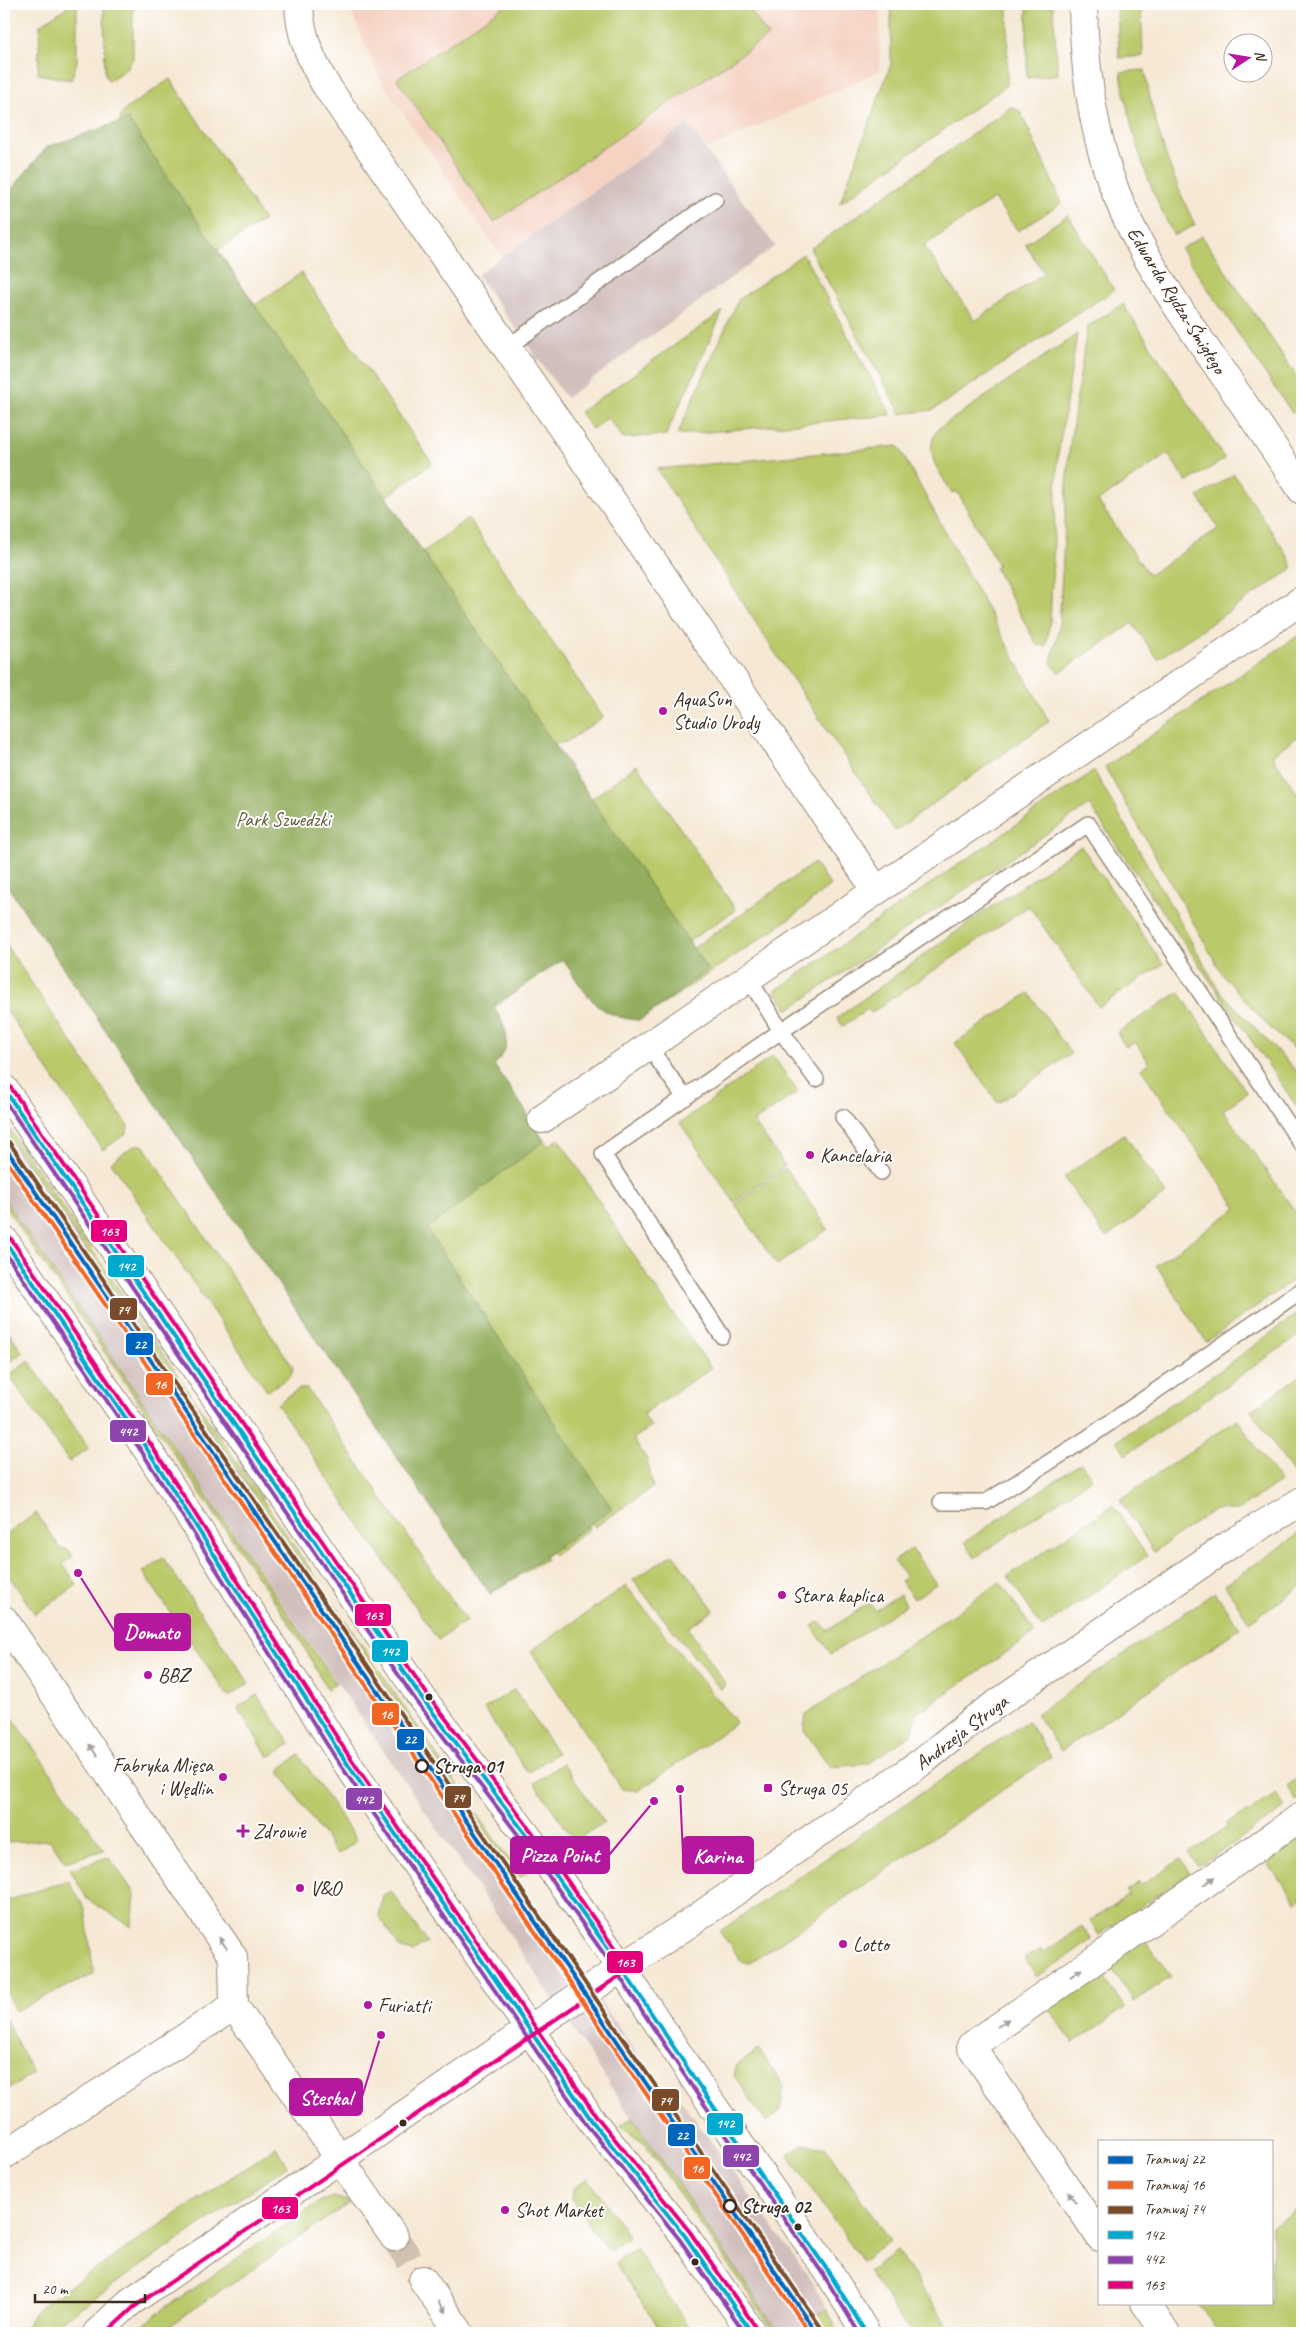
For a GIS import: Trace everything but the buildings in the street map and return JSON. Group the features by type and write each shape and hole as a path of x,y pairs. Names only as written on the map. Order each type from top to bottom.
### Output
{"street":[{"path":"299,4 301,30 306,46 325,84 876,890"},
{"name":"Edwarda Rydza-Śmigłego","path":"1083,4 1085,55 1090,101 1108,172 1128,223 1169,294 1302,490"},
{"path":"542,1119 1302,600"},
{"path":"4,1089 422,1698 543,1857 621,1967 700,2087 828,2271 866,2333"},
{"path":"4,1240 147,1449 340,1753 592,2121 685,2236 752,2333"},
{"name":"Andrzeja Struga","path":"97,2333 130,2302 340,2160 530,2028 694,1920 923,1761 976,1718 1229,1545 1302,1501"},
{"path":"4,1620 233,1957 234,2006 394,2237"},
{"path":"1098,2234 971,2046 1302,1816"},
{"path":"4,2155 234,2006"},
{"path":"423,2280 460,2333"},
{"path":"1146,2304 1166,2333"}],"lane":[{"path":"506,348 715,200"},
{"path":"722,1336 603,1154 781,1031 1088,824 1302,1145"},
{"path":"749,979 781,1031 816,1079"},
{"path":"649,1047 685,1098"},
{"path":"843,1117 882,1172"},
{"path":"941,1502 986,1502 1089,1437 1302,1290"}],"shaded area":[{"path":"348,4 880,4 879,71 706,150 686,124 502,257 381,81"},
{"path":"687,124 775,246 566,398 477,275"},
{"path":"4,1130 638,2056 661,2097 675,2092 814,2284 827,2309 816,2317 827,2333 779,2333 621,2102 513,1939 4,1199"}],"green space":[{"path":"72,4 77,4 77,62 71,80 38,74 40,25"},
{"path":"104,4 133,4 133,58 127,68 109,81 105,75"},
{"path":"507,4 746,4 768,36 494,222 397,79"},
{"path":"891,4 1008,4 1007,85 840,203 891,64"},
{"path":"1027,4 1053,6 1058,74 1027,78"},
{"path":"1117,4 1141,4 1143,56 1119,58"},
{"path":"1145,70 1148,90 1164,149 1195,225 1174,236 1147,177 1134,136 1124,94 1121,72"},
{"name":"Park Szwedzki","path":"170,79 264,220 218,250 255,305 301,273 432,463 386,497 423,552 468,518 603,717 566,742 554,744 591,799 637,765 736,910 689,941 693,948 814,863 830,885 795,915 640,1020 625,1018 602,1009 585,992 563,959 493,1007 502,1022 506,1036 504,1050 494,1065 548,1146 559,1139 650,1280 711,1368 643,1414 651,1427 633,1439 647,1459 653,1487 595,1527 592,1523 588,1527 589,1529 554,1555 551,1552 545,1557 546,1559 490,1594 4,881 4,198 47,147 121,122 120,118 126,109"},
{"path":"1011,107 1020,111 1062,203 1018,231 994,199 924,246 975,321 1044,273 1025,244 1068,215 1114,290 933,410 901,414 810,249"},
{"name":"Park Szwedzki","path":"128,119 708,970 640,1020 625,1018 602,1009 585,992 563,959 494,1007 505,1029 507,1043 501,1057 494,1065 525,1110 543,1142 427,1229 612,1509 490,1594 4,881 4,198 47,147"},
{"path":"1202,236 1302,384 1302,406 1292,413 1181,249"},
{"path":"803,254 891,415 677,435 738,300"},
{"path":"1123,304 1225,459 1187,482 1168,454 1098,501 1149,575 1219,528 1198,497 1234,474 1289,558 1292,569 1158,659 1132,623 1059,673 1051,663 1059,627 1069,451 1087,327"},
{"path":"723,311 666,435 623,438 608,418 592,429 580,412"},
{"path":"1077,334 1058,455 1050,622 1046,646 1037,645 995,568 998,565 957,491 952,493 934,462 932,454 933,438 938,429"},
{"path":"898,446 1049,721 895,831 781,662 657,469"},
{"path":"1302,633 1302,733 1272,755 1302,801 1302,1055 1271,1029 1223,975 1105,767"},
{"path":"1094,771 1219,990 1302,1077 1302,1114 1089,805 788,1010 775,991"},
{"path":"1081,846 1163,964 1099,1007 1029,906 871,1013 868,1009 843,1026 837,1018 964,926"},
{"path":"4,942 128,1126 127,1133 103,1150 4,1007"},
{"path":"1179,992 1247,1093 1223,1110 1302,1221 1302,1274 1206,1342 1156,1265 1237,1208 1141,1069 1149,1063 1135,1042 1126,1047 1117,1033"},
{"path":"1029,993 1071,1054 998,1103 955,1043"},
{"path":"773,1056 798,1092 754,1122 785,1166 734,1202 680,1123"},
{"path":"4,1121 506,1856 528,1872 517,1879 4,1130"},
{"path":"1124,1134 1166,1194 1106,1238 1064,1177"},
{"path":"135,1145 143,1145 293,1367 291,1376 267,1391 111,1162"},
{"path":"786,1168 828,1229 777,1265 735,1204"},
{"path":"4,1199 336,1684 327,1689 298,1636 4,1205"},
{"path":"1302,1310 1302,1333 1126,1455 1117,1441 1225,1367"},
{"path":"4,1324 23,1353 4,1366"},
{"path":"29,1361 89,1448 69,1462 9,1375"},
{"path":"1302,1375 1302,1467 1293,1473 1251,1410"},
{"path":"299,1389 307,1389 466,1621 438,1640 277,1404"},
{"path":"1237,1419 1280,1482 1238,1510 1213,1510 1154,1552 1120,1500"},
{"path":"1081,1463 1092,1478 975,1558 965,1542"},
{"path":"1113,1505 1147,1556 1042,1628 1008,1576"},
{"path":"36,1513 60,1548 69,1550 73,1557 63,1564 77,1585 35,1614 4,1569 4,1537"},
{"path":"1302,1532 1302,1586 1249,1622 1225,1585"},
{"path":"912,1549 936,1584 914,1599 901,1581 906,1577 894,1561"},
{"path":"673,1554 714,1610 688,1628 726,1685 720,1689 633,1580"},
{"path":"163,1558 249,1683 231,1696 227,1695 143,1572"},
{"path":"1000,1582 1035,1633 917,1713 912,1734 867,1764 830,1767 804,1730 806,1715"},
{"path":"626,1586 736,1723 638,1791 622,1789 531,1651"},
{"path":"1215,1592 1240,1628 1061,1751 1036,1714"},
{"path":"900,1594 906,1605 831,1654 812,1626 820,1621 827,1631 869,1603 876,1610"},
{"path":"514,1689 557,1753 528,1773 484,1709"},
{"path":"257,1695 291,1744 273,1755 268,1756 239,1711 239,1707"},
{"path":"4,1705 104,1850 65,1862 50,1840 8,1842 4,1836"},
{"path":"1027,1721 1051,1757 750,1963 741,1961 720,1931"},
{"path":"299,1755 357,1841 337,1855 280,1772 281,1768"},
{"path":"563,1763 604,1822 575,1841 534,1783"},
{"path":"1302,1775 1302,1797 1296,1801 1287,1786"},
{"path":"1276,1794 1285,1808 1198,1867 1189,1853 1228,1827 1226,1824 1239,1815 1240,1817"},
{"path":"1302,1832 1302,1898 1296,1902 1264,1858"},
{"path":"109,1857 135,1894 132,1927 87,1899 70,1869"},
{"path":"1181,1859 1190,1873 1099,1935 1090,1921 1129,1895 1127,1891 1139,1882 1142,1885"},
{"path":"68,1880 85,1909 94,1974 15,2011 4,1988 4,1902"},
{"path":"391,1891 427,1942 413,1952 401,1949 379,1916 383,1895"},
{"path":"1082,1926 1091,1940 1037,1977 1025,1959 1040,1949 1043,1953"},
{"path":"1145,1940 1171,1977 1134,2001 1109,1965"},
{"path":"1100,1971 1125,2008 1073,2043 1048,2007"},
{"path":"4,2016 33,2074 6,2091 4,2091"},
{"path":"759,2050 784,2086 780,2112 766,2122 734,2076 737,2065"},
{"path":"632,2117 779,2333 775,2333 645,2144 620,2126"},
{"path":"804,2144 826,2148 890,2241 862,2261 788,2155"},
{"path":"276,2147 287,2166 58,2323 48,2333 23,2333 31,2316 41,2306"},
{"path":"588,2178 629,2237 611,2250 607,2250 572,2200 573,2189"},
{"path":"334,2197 351,2202 159,2333 134,2333 166,2307 321,2201"},
{"path":"1302,2206 1302,2333 1218,2333 1199,2304 1274,2304 1274,2226"},
{"path":"636,2249 693,2333 662,2333 615,2263"},
{"path":"897,2251 953,2333 911,2333 868,2271"},
{"path":"827,2309 839,2333 827,2333 816,2316"}],"tunnel":[{"path":"394,2237 423,2280"}],"tram line":[{"name":"74","path":"9,1142 822,2329"},
{"name":"22","path":"4,1146 817,2333"},
{"name":"16","path":"4,1157 810,2333"}],"transit line":[{"name":"163","path":"9,1085 427,1694 548,1853 627,1966 625,1972 134,2307 106,2333"},
{"name":"142","path":"4,1089 422,1698 543,1857 621,1967 700,2087 828,2271 866,2333"},
{"name":"442","path":"4,1100 417,1702 538,1861 616,1971 695,2091 823,2274 859,2333"},
{"name":"163","path":"9,1236 152,1446 345,1750 597,2117 690,2232 757,2329"},
{"name":"142","path":"4,1240 147,1449 340,1753 592,2121 685,2236 752,2333"},
{"name":"442","path":"4,1251 142,1452 335,1757 587,2125 680,2240 745,2333"}],"place":[{"name":"AquaSun Studio Urody","path":"663,711"},
{"name":"Kancelaria","path":"810,1155"},
{"name":"Domato","path":"78,1573"},
{"name":"Stara kaplica","path":"782,1595"},
{"name":"BBZ","path":"148,1675"},
{"name":"Struga 01","path":"422,1766"},
{"name":"Fabryka Mięsa i Wędlin","path":"223,1777"},
{"name":"Struga 05","path":"768,1788"},
{"name":"Karina","path":"680,1789"},
{"name":"Pizza Point","path":"654,1801"},
{"name":"Zdrowie","path":"243,1831"},
{"name":"V&O","path":"300,1888"},
{"name":"Lotto","path":"843,1944"},
{"name":"Furiatti","path":"368,2005"},
{"name":"Steskal","path":"381,2035"},
{"name":"Struga 02","path":"730,2206"},
{"name":"Shot Market","path":"505,2210"}]}
